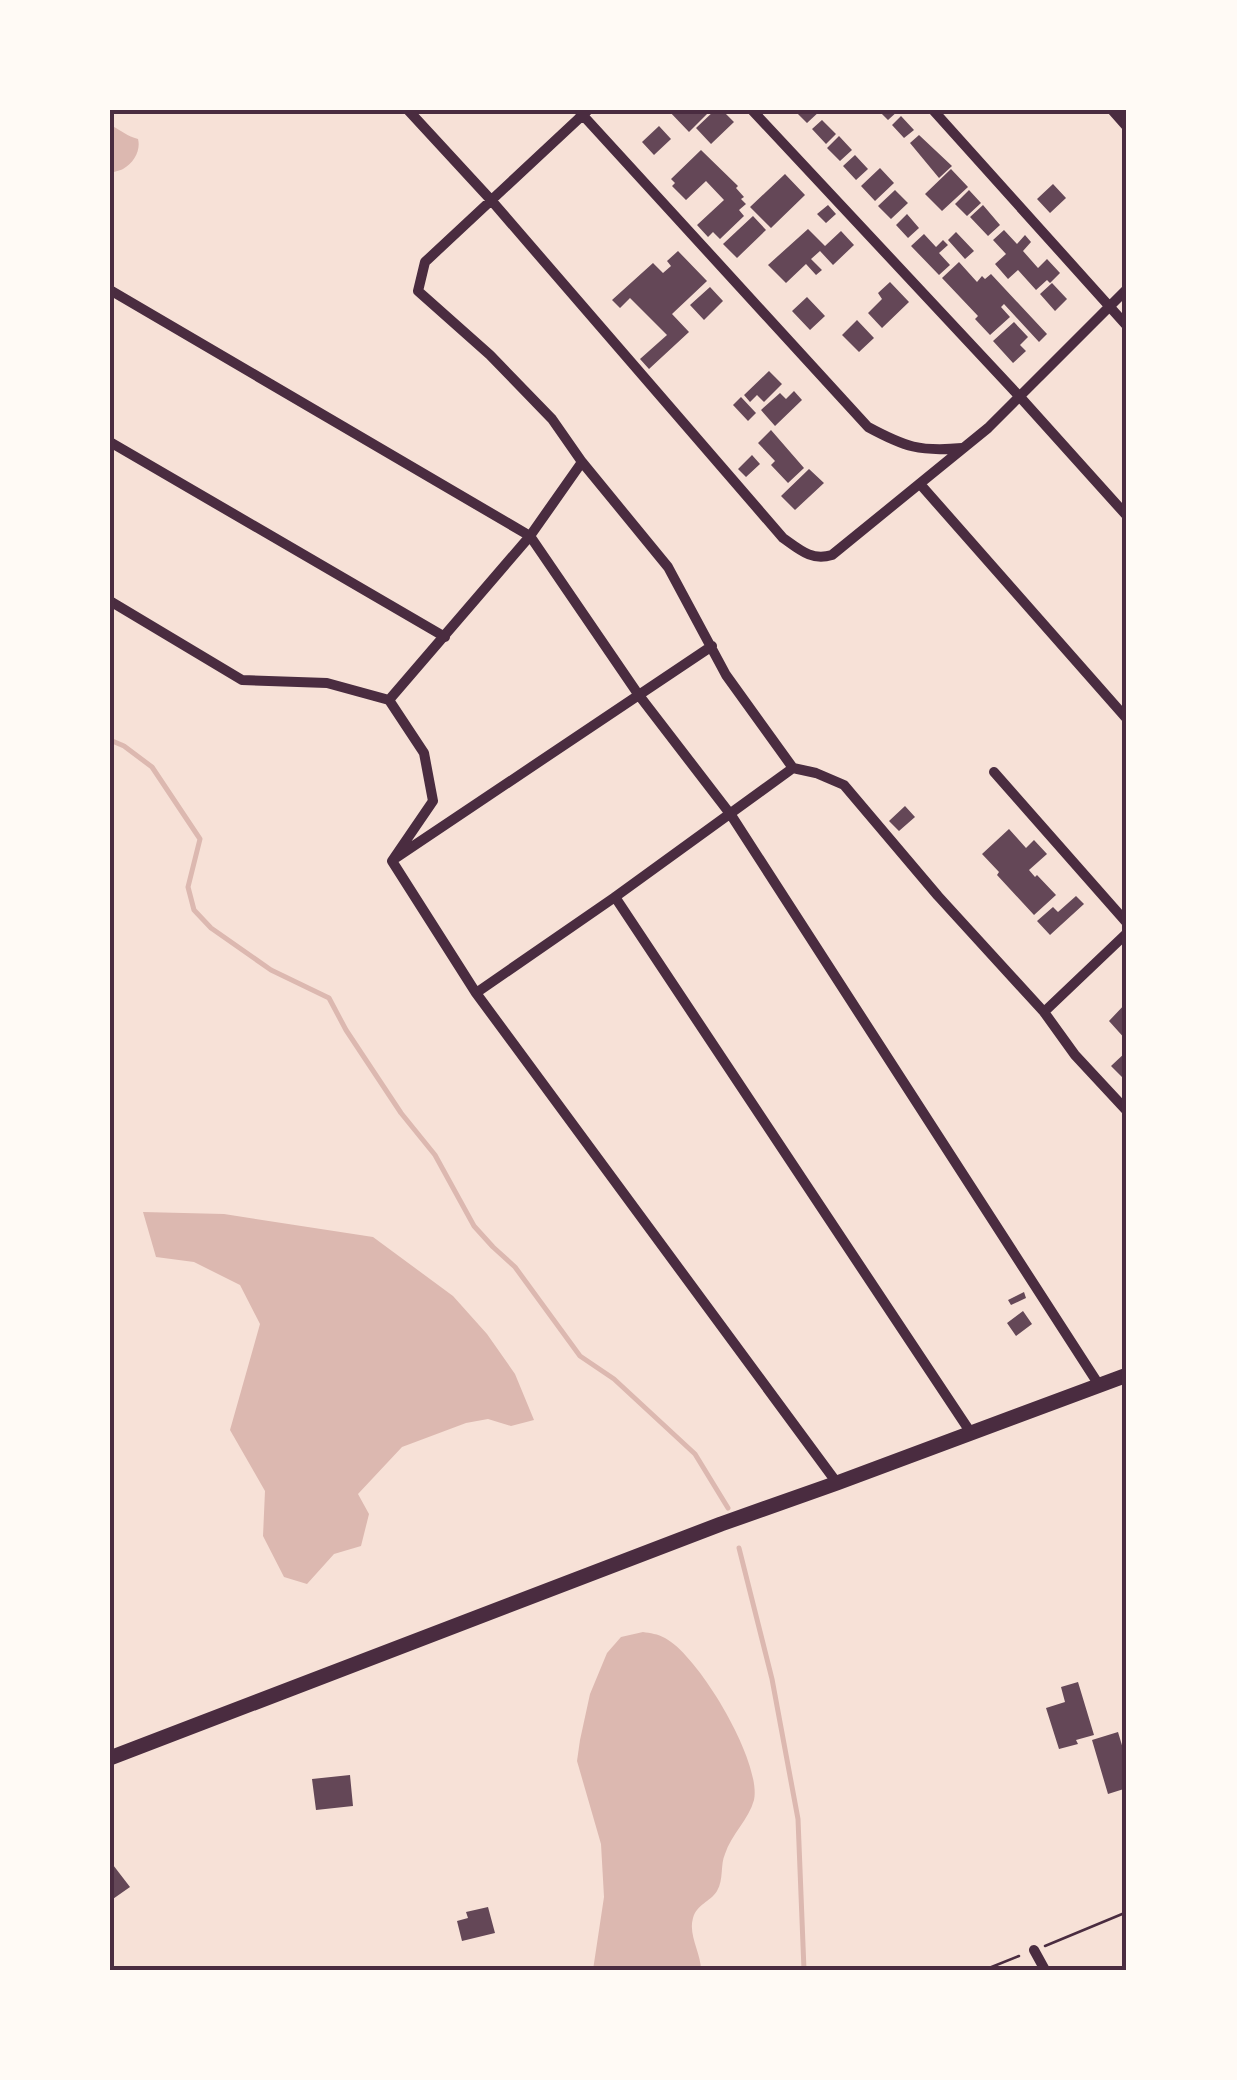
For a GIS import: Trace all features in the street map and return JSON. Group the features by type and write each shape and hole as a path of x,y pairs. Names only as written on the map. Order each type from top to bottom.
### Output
{"main road":[{"path":"110,1758 721,1524 1127,1374"}],"street":[{"path":"408,110 491,200 783,538 807,556 820,559 832,555 920,484 1020,397 1127,289"},
{"path":"752,110 1127,516"},
{"path":"933,110 1127,326"},
{"path":"1112,110 1127,127"},
{"path":"963,448 913,448 868,426 583,112 425,262 418,291 490,355 552,419 668,567 726,675 793,768 844,784 938,896 1044,1012 1075,1055 1127,1110"},
{"path":"110,290 530,536 638,694 731,815 1099,1385"},
{"path":"110,442 445,637"},
{"path":"389,700 530,536 582,462"},
{"path":"920,484 1127,719"},
{"path":"110,602 242,680 328,683 389,700 424,753 433,800 392,861"},
{"path":"392,861 712,646"},
{"path":"476,994 793,768"},
{"path":"994,772 1127,923"},
{"path":"392,861 476,994 837,1483"},
{"path":"615,897 971,1433"},
{"path":"1044,1012 1127,932"},
{"path":"1034,1950 1045,1970"}],"path":[{"path":"984,1970 1127,1912"}],"shaded area":[{"path":"110,128 139,143 130,163 110,174"},
{"path":"143,1212 224,1214 373,1237 453,1296 487,1334 515,1374 534,1420 511,1426 488,1419 466,1423 402,1447 358,1494 369,1514 361,1546 334,1554 307,1584 284,1577 263,1536 265,1491 230,1430 260,1324 240,1285 194,1262 156,1257"},
{"path":"643,1632 665,1638 679,1649 710,1687 738,1737 754,1783 754,1800 728,1847 719,1886 693,1918 701,1970 593,1970 604,1897 601,1844 577,1761 580,1740 590,1694 607,1653 621,1637"}],"building":[{"path":"668,110 711,110 689,132"},
{"path":"715,110 722,110 734,122 711,144 696,128"},
{"path":"794,110 821,110 807,123"},
{"path":"878,110 899,110 888,120"},
{"path":"901,116 914,130 904,138 892,125"},
{"path":"822,120 836,134 826,144 812,129"},
{"path":"659,126 671,139 654,155 642,142"},
{"path":"919,135 952,166 939,178 910,143"},
{"path":"839,136 852,150 840,161 827,148"},
{"path":"701,150 738,186 746,204 739,210 744,216 720,239 713,232 708,237 697,225 724,200 706,181 686,200 672,186 675,183 671,179"},
{"path":"855,155 868,169 856,180 843,166"},
{"path":"880,168 894,183 875,201 861,186"},
{"path":"951,169 968,187 942,211 925,194"},
{"path":"785,174 805,195 771,228 750,207"},
{"path":"1053,184 1066,198 1050,213 1037,199"},
{"path":"895,190 908,203 891,219 878,206"},
{"path":"969,190 981,203 967,216 955,204"},
{"path":"828,205 836,214 826,223 817,214"},
{"path":"983,205 1000,225 988,236 970,217"},
{"path":"907,214 919,228 908,238 896,225"},
{"path":"753,216 766,230 737,258 723,244"},
{"path":"808,229 825,246 841,231 854,245 833,265 820,251 811,259 822,270 816,275 806,264 786,283 768,265"},
{"path":"1004,230 1017,244 1025,235 1031,242 1023,251 1038,268 1047,259 1060,273 1036,290 1018,270 1008,279 995,264 1006,254 993,240"},
{"path":"956,232 974,251 965,259 948,240"},
{"path":"924,234 936,247 943,240 948,245 939,253 950,265 939,275 911,246"},
{"path":"678,251 707,281 672,314 689,332 649,369 640,359 667,335 630,298 620,308 612,300 653,263 663,273 671,266 667,261"},
{"path":"959,262 977,282 991,274 1047,334 1039,342 1004,304 1001,307 1010,317 990,335 975,319 978,316 942,278"},
{"path":"890,282 909,302 882,328 868,313 882,299 878,293"},
{"path":"1052,283 1067,299 1055,311 1040,294"},
{"path":"710,287 723,301 704,320 690,305"},
{"path":"807,297 825,316 810,330 792,311"},
{"path":"857,320 874,338 859,352 842,335"},
{"path":"1014,322 1028,337 1020,345 1026,351 1013,363 993,341"},
{"path":"769,371 782,384 764,402 757,395 750,402 744,395"},
{"path":"794,391 802,400 775,426 761,410 780,393 786,399"},
{"path":"741,397 756,413 748,421 733,405"},
{"path":"771,430 804,468 788,483 758,443"},
{"path":"752,455 760,464 746,477 738,469"},
{"path":"809,469 824,483 795,510 781,496"},
{"path":"905,806 915,817 899,831 889,821"},
{"path":"1009,829 1026,848 1034,840 1047,854 1029,870 1056,895 1034,915 982,854"},
{"path":"1076,896 1084,904 1050,935 1037,921 1053,907 1058,912"},
{"path":"1127,1002 1127,1041 1109,1021"},
{"path":"1127,1051 1127,1078 1125,1080 1111,1066"},
{"path":"1024,1292 1026,1298 1011,1305 1008,1300"},
{"path":"1023,1311 1032,1324 1016,1336 1007,1323"},
{"path":"1078,1682 1094,1735 1059,1749 1046,1708 1065,1702 1061,1687"},
{"path":"1118,1732 1127,1762 1127,1788 1108,1794 1092,1740"},
{"path":"350,1775 353,1806 316,1810 312,1779"},
{"path":"110,1861 130,1887 110,1901"},
{"path":"488,1907 495,1933 462,1941 457,1921 468,1918 466,1912"}],"waterway":[{"path":"110,740 152,767 200,839 188,887 194,910 211,928 271,970 329,998 401,1113 435,1155 474,1226 515,1267 580,1356 614,1379 695,1454 728,1508"},
{"path":"739,1548 772,1679 798,1819 804,1970"}]}
